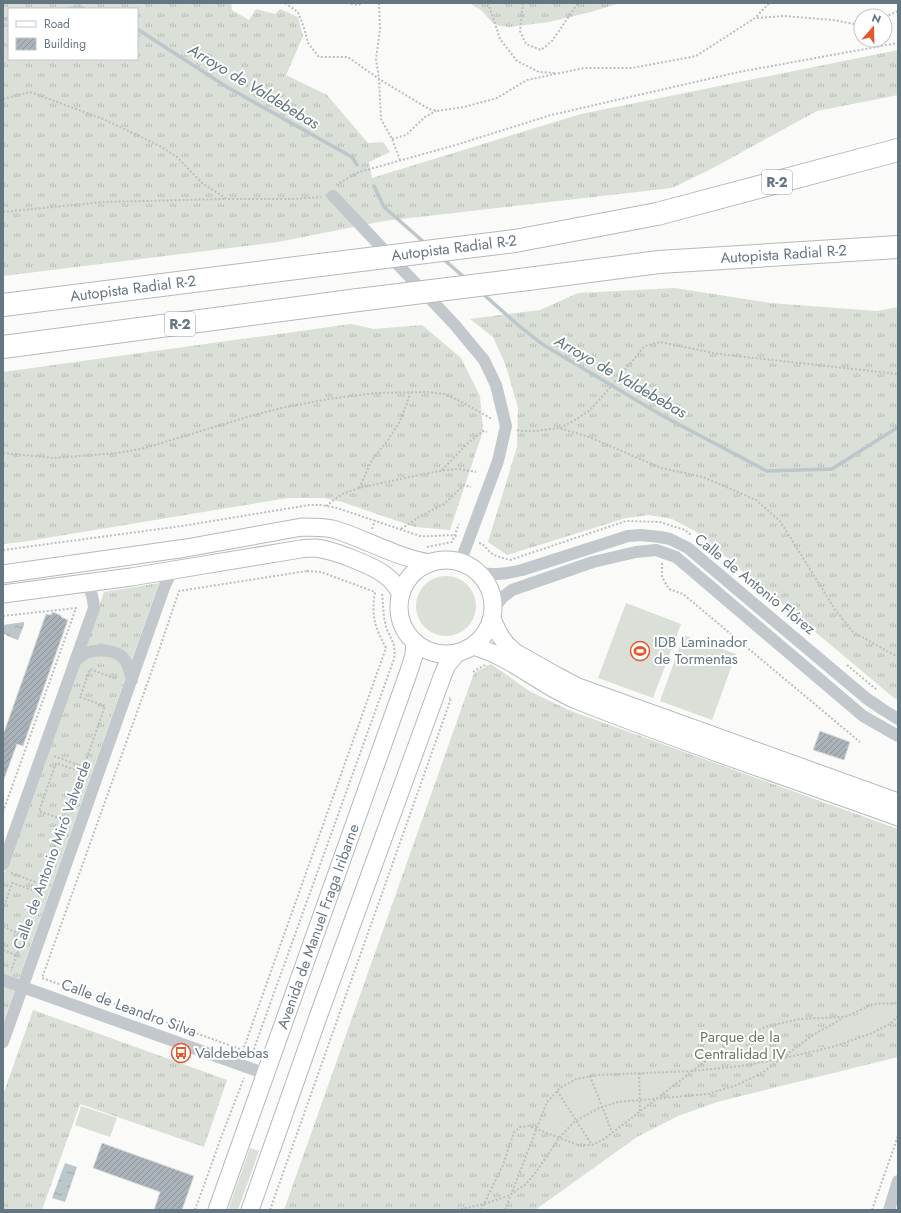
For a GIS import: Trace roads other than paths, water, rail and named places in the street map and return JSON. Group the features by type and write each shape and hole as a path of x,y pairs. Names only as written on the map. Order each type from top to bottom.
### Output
{"highway":[{"name":"Autopista Radial R-2","path":"3,305 515,241 657,214 898,150"},
{"name":"Autopista Radial R-2","path":"3,347 659,262 898,247"}],"street":[{"path":"333,196 454,324 484,360 496,385 506,426 498,461 460,563"},
{"path":"3,574 186,548 302,527 332,529 408,559 430,563"},
{"name":"Calle de Antonio Flórez","path":"478,573 495,575 506,574 628,536 640,535 670,539 688,548 866,698 898,719"},
{"path":"3,594 172,571 301,549 316,548 340,554 377,570 391,580 401,594"},
{"name":"Calle de Antonio Flórez","path":"492,614 503,597 512,590 593,562 636,552 656,550 676,557 863,716 898,736"},
{"path":"452,561 460,563 470,567 478,573 487,584 492,596 492,614 486,632 473,646 457,653 442,654 427,650 414,642 406,632 401,620 399,607 401,594 407,582 414,573 430,563 452,561"},
{"name":"Calle de Antonio Miró Valverde","path":"3,1042 165,585 172,571"},
{"path":"5,868 94,608 92,593 85,583"},
{"path":"492,614 506,644 516,653 578,686 898,802"},
{"name":"Avenida de Manuel Fraga Iribarne","path":"217,1210 407,677 414,655 414,642"},
{"path":"473,646 497,654 549,687 573,698 898,818"},
{"path":"76,660 88,652 103,650 114,653 123,658 128,666 132,680"},
{"name":"Avenida de Manuel Fraga Iribarne","path":"250,1210 318,1017 442,677 447,665 457,653"},
{"name":"Calle de Leandro Silva","path":"5,980 266,1074"},
{"path":"889,1210 898,1181"}],"water":[{"path":"24,622 18,640 3,634 3,625"},
{"path":"65,1163 77,1167 65,1202 52,1198"}],"waterway":[{"name":"Arroyo de Valdebebas","path":"74,8 82,8"},
{"name":"Arroyo de Valdebebas","path":"3,19 8,19"},
{"name":"Arroyo de Valdebebas","path":"138,30 227,87 352,157 357,165"},
{"name":"Arroyo de Valdebebas","path":"374,186 384,207 426,244"},
{"name":"Arroyo de Valdebebas","path":"442,258 465,278"},
{"name":"Arroyo de Valdebebas","path":"482,293 542,344 663,416 767,471 832,469 898,427"}],"place":[{"name":"IDB Laminador de Tormentas","path":"640,651"},
{"name":"Valdebebas","path":"181,1053"}],"park label":[{"name":"Parque de la Centralidad IV","path":"740,1046"}]}
